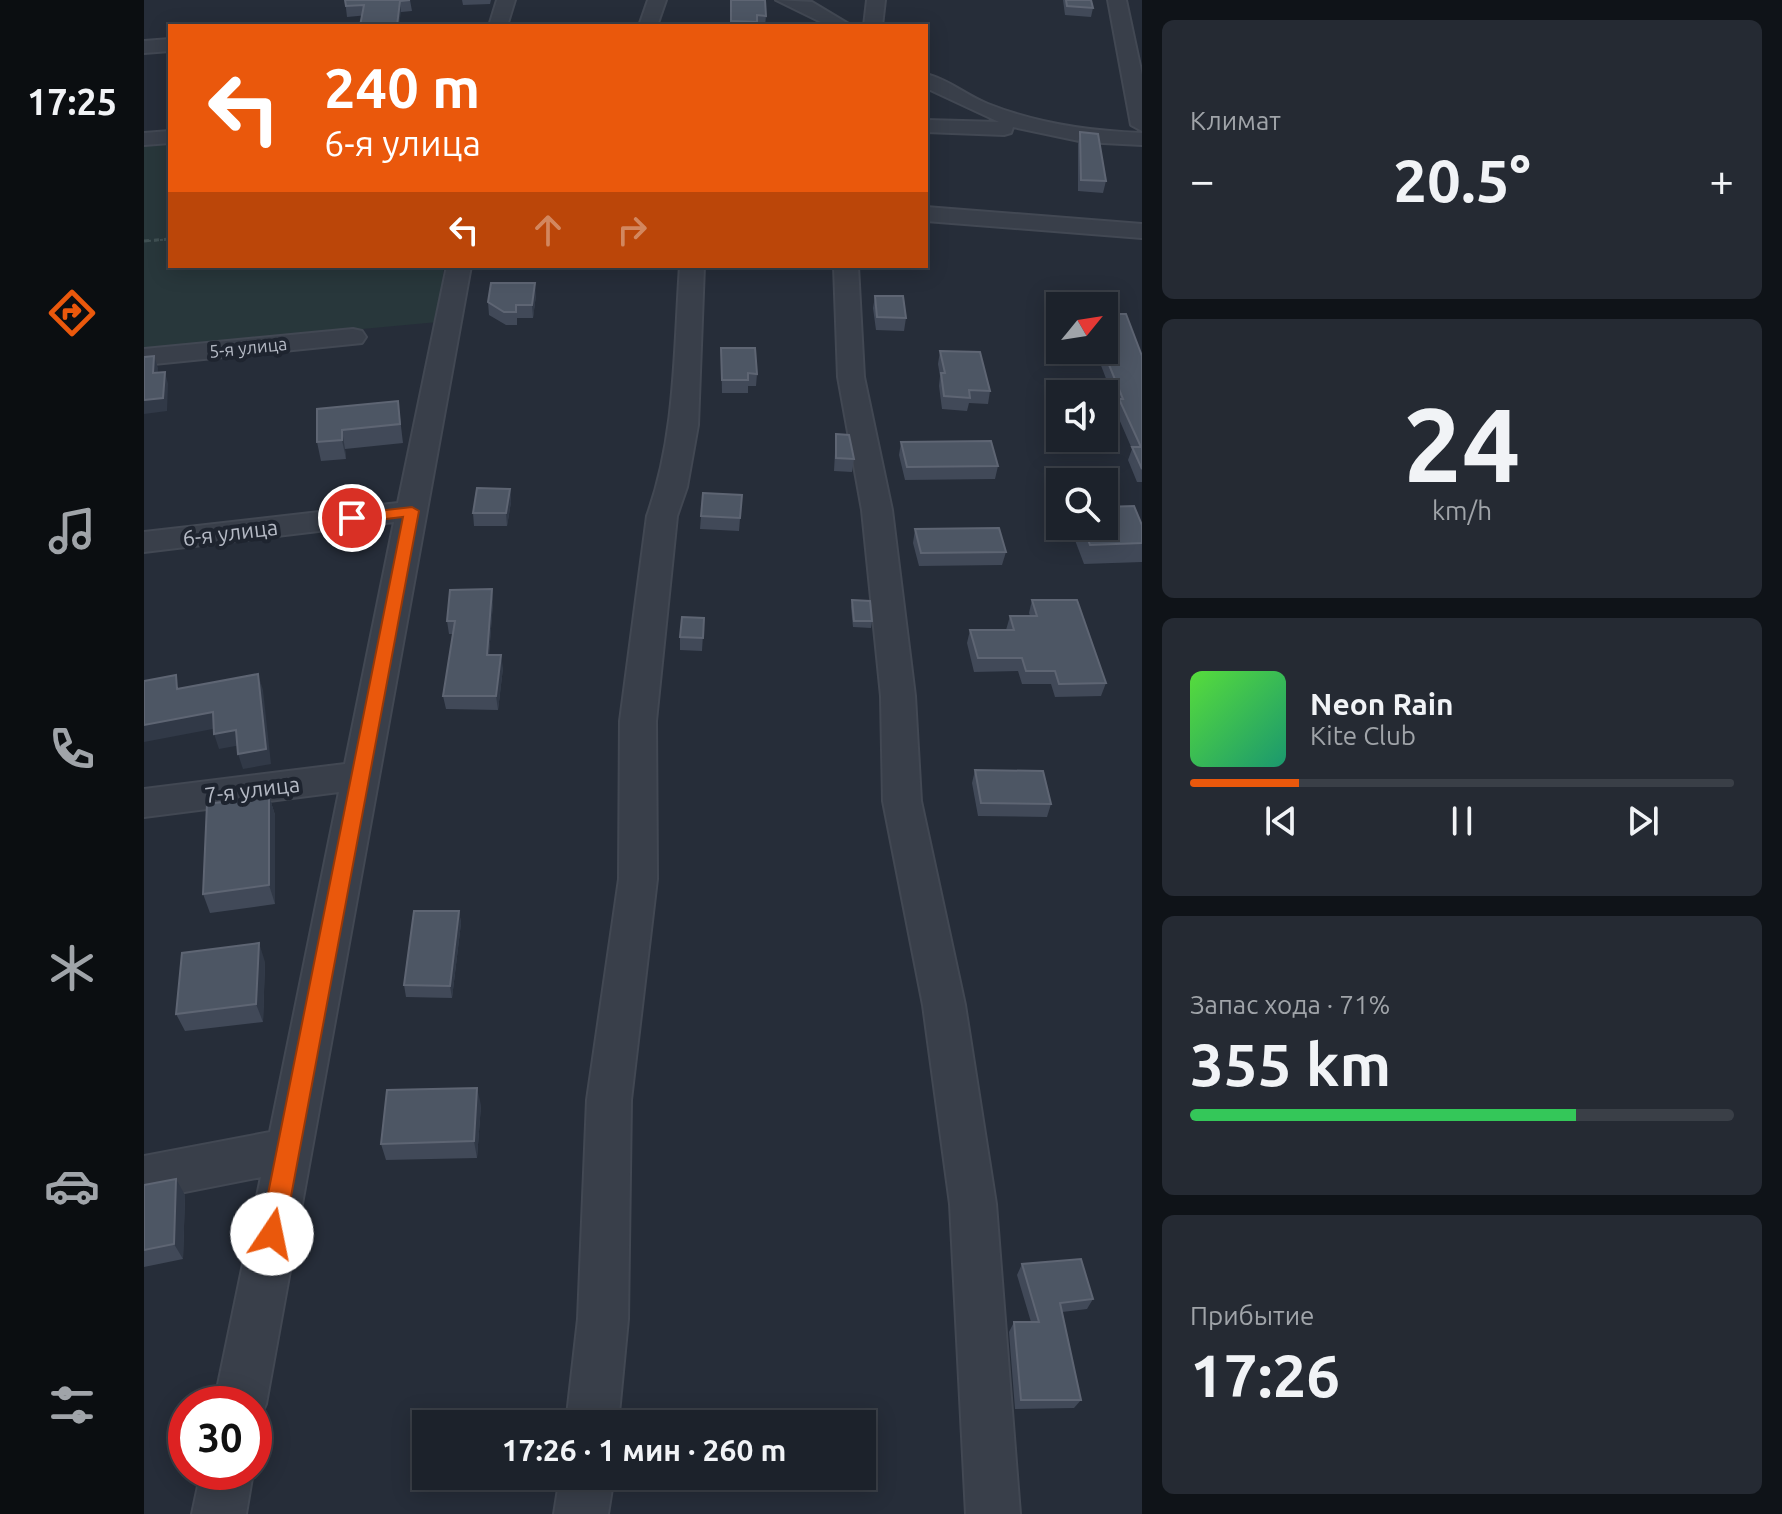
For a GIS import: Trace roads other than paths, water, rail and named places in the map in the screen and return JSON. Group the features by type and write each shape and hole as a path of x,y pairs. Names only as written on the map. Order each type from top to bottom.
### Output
{"street":[{"path":"499,24 506,0"},
{"path":"649,24 657,0"},
{"path":"873,24 876,0"},
{"path":"1117,0 1142,125"},
{"path":"792,1 839,24"},
{"path":"144,47 168,45"},
{"path":"928,81 972,105 1042,131"},
{"path":"928,126 1142,139"},
{"path":"144,139 168,137"},
{"path":"928,214 1142,231"},
{"path":"243,1386 459,268"},
{"path":"593,1410 603,1319 609,1100 638,879 638,721 662,516 670,496 684,420 692,268"},
{"path":"846,268 851,377 877,510 898,696 902,801 944,1005 973,1204 993,1514"},
{"name":"5-я улица","path":"144,357 353,337"},
{"name":"6-я улица","path":"144,542 412,511"},
{"name":"7-я улица","path":"144,803 361,776"},
{"path":"144,1178 289,1150"},
{"path":"219,1514 224,1490"},
{"path":"581,1514 585,1490"}]}
